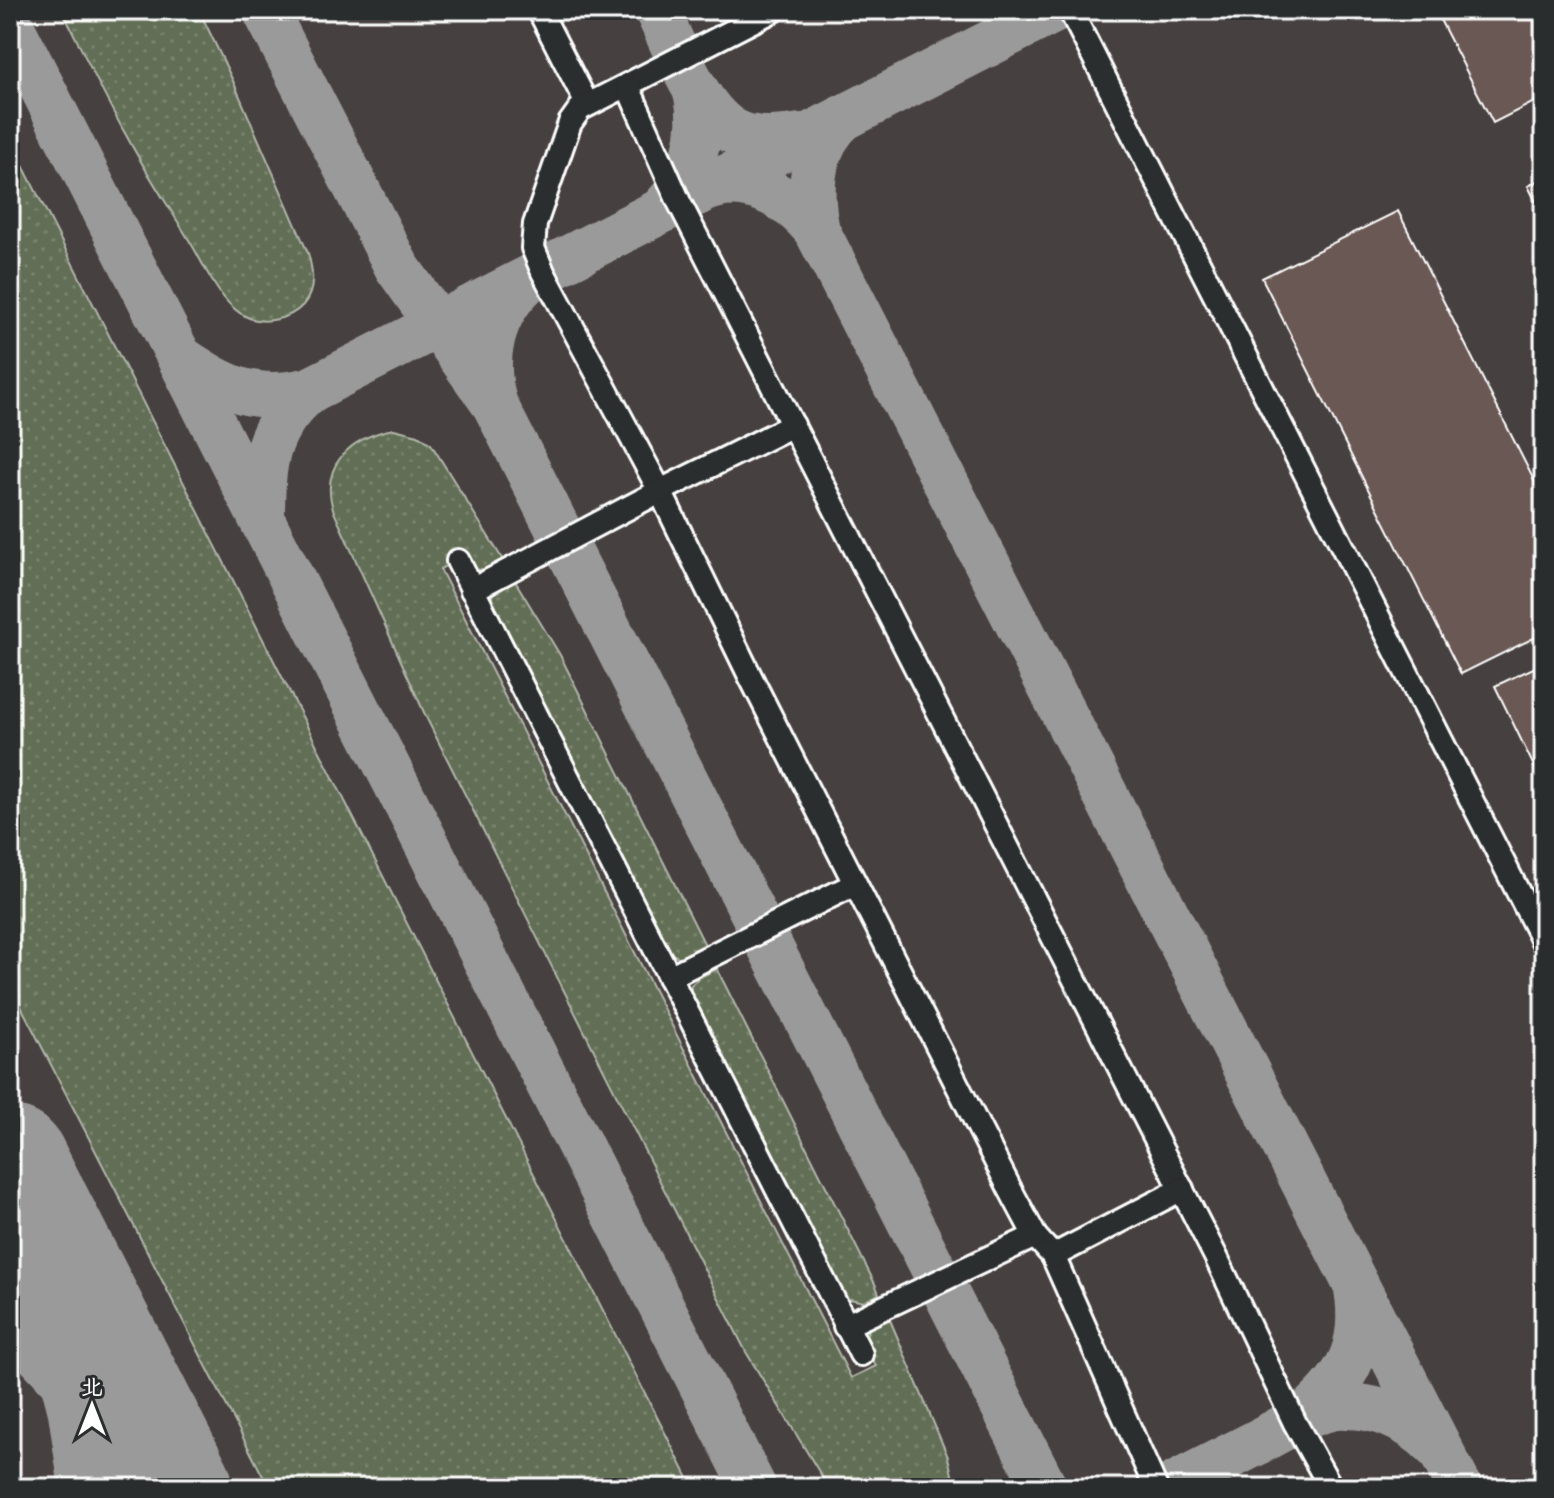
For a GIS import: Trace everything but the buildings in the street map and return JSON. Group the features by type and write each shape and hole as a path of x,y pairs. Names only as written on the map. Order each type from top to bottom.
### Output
{"lane":[{"path":"539,10 587,104"},
{"path":"1070,10 1544,943"},
{"path":"771,11 628,87 587,104 570,123 535,224 533,248 617,415 660,491 855,884 1035,1236 1053,1256 1156,1488"},
{"path":"628,87 679,202 1182,1189 1295,1423 1331,1488"},
{"path":"472,590 793,425"},
{"path":"458,561 861,1354"},
{"path":"669,977 855,884"},
{"path":"1053,1256 1182,1189"},
{"path":"845,1326 1035,1236"}],"shaded area":[{"path":"10,10 1544,10 1544,1488 10,1488"}],"green space":[{"path":"62,10 199,10 308,253 312,287 298,310 277,319 254,319 237,311 221,294 133,148"},
{"path":"10,140 693,1488 269,1488 10,985"},
{"path":"394,429 418,435 431,444 503,560 486,569 476,570 464,556 440,569 851,1378 876,1366 866,1336 872,1326 888,1315 948,1457 955,1488 829,1488 746,1352 427,719 334,512 331,480 342,456 364,439"},
{"path":"512,576 560,655 707,949 682,959 666,951 493,612 491,600 495,587"},
{"path":"717,969 876,1286 879,1294 864,1302 845,1298 690,1000 691,985"}],"taxiway":[{"path":"265,10 397,267 495,405 1045,1488"},
{"path":"657,10 700,97 725,125 739,134 754,138 801,136"},
{"path":"180,358 211,378 256,394 290,394 310,390 1055,10"},
{"path":"10,24 754,1488"},
{"path":"661,211 681,185 694,155 699,123 696,90"},
{"path":"817,231 813,200 814,170 824,142 844,117"},
{"path":"699,192 732,183 764,190 793,207 817,231 1460,1488"},
{"path":"495,405 489,371 492,338 505,308 527,281"},
{"path":"262,519 263,480 269,447 284,418 310,390"},
{"path":"10,1191 29,1246 71,1412 82,1488"},
{"path":"1300,1420 1329,1392 1349,1364 1359,1330 1357,1289"},
{"path":"10,1326 83,1404 150,1488"},
{"path":"1168,1488 1301,1419 1333,1408 1349,1406 1381,1412 1411,1426 1436,1446"}],"runway":[{"path":"10,1164 175,1488"}]}
